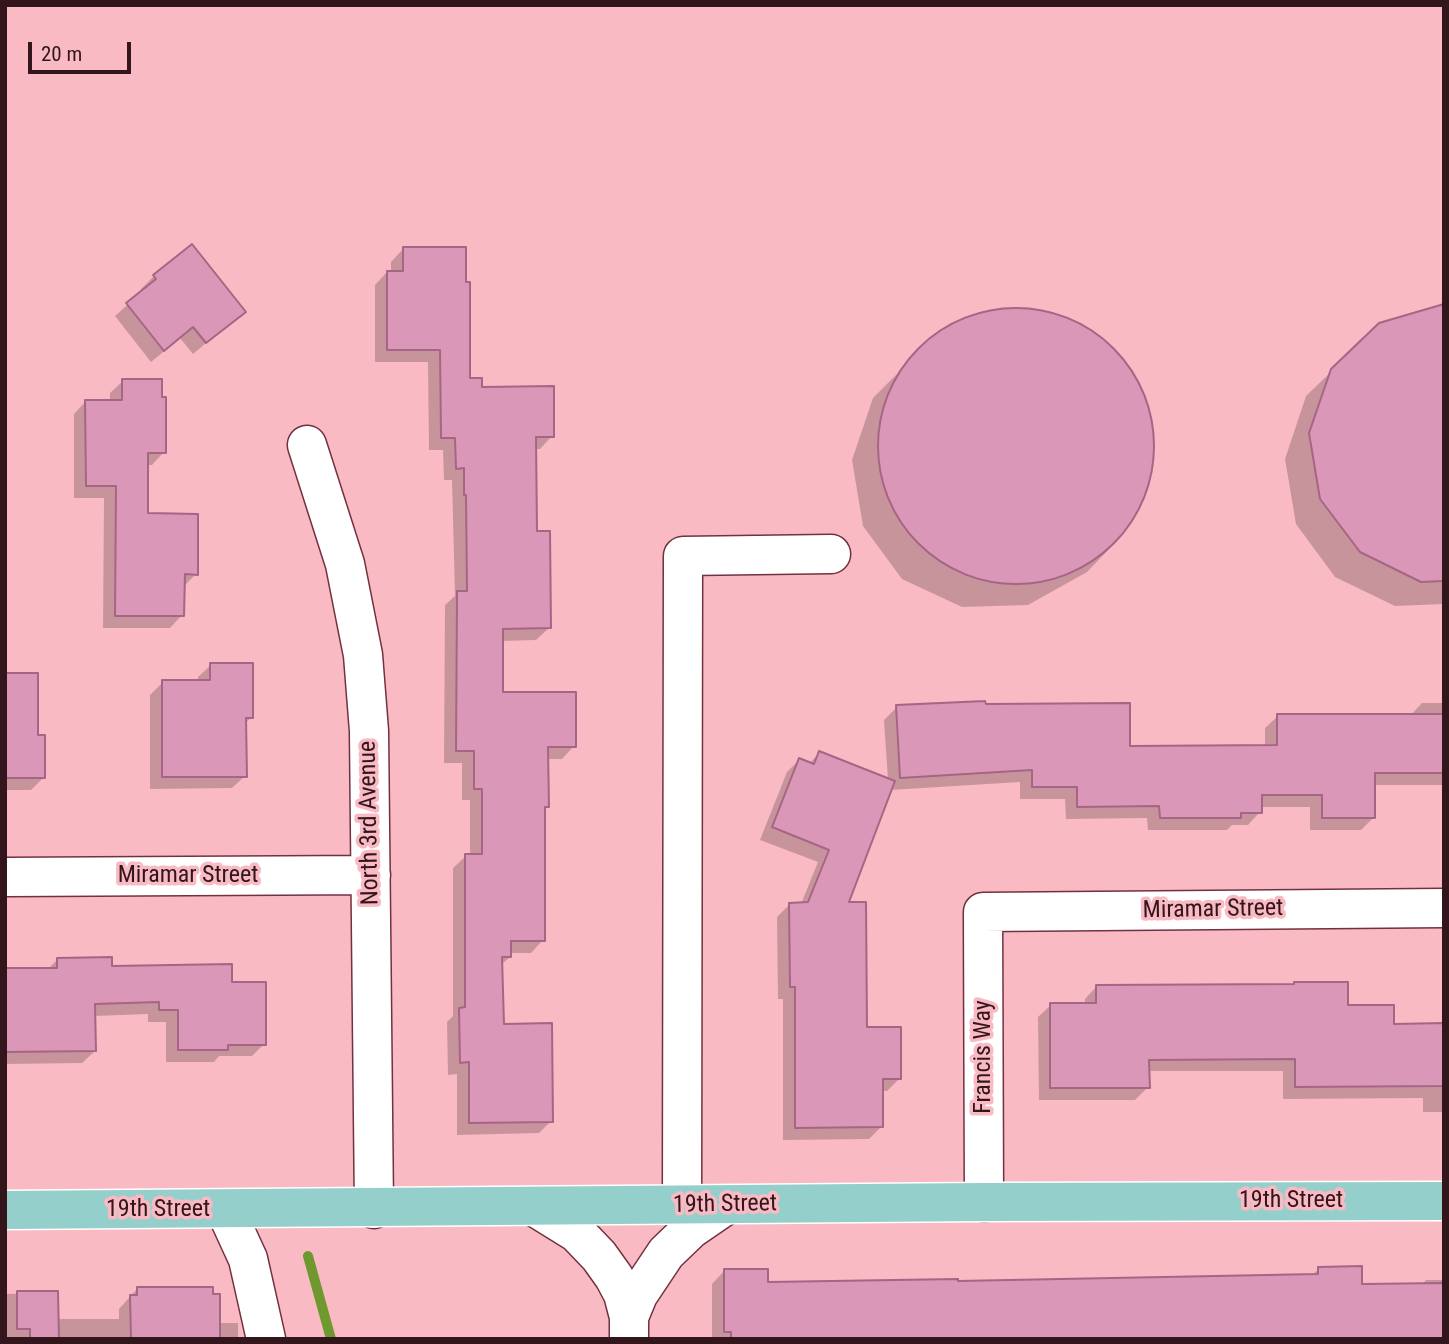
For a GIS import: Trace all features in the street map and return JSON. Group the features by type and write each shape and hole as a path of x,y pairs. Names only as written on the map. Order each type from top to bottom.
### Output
{"main road":[{"name":"19th Street","path":"5,1210 1444,1201"}],"street":[{"name":"North 3rd Avenue","path":"307,445 345,564 363,655 369,731 374,1209"},
{"path":"682,1206 683,556 831,554"},
{"name":"Miramar Street","path":"5,877 371,875"},
{"name":"Miramar Street","path":"983,912 1444,908"},
{"name":"Francis Way","path":"983,912 984,1202"},
{"path":"629,1328 647,1279 666,1253 691,1229 726,1205"},
{"path":"536,1207 577,1233 598,1256 623,1294 629,1328"},
{"path":"225,1209 248,1259 266,1339"}],"building":[{"path":"192,244 246,312 206,343 193,327 164,351 126,303 156,279 153,275"},
{"path":"403,247 466,247 466,282 470,282 470,378 482,378 482,387 554,386 554,437 536,437 537,531 550,531 551,628 503,629 503,692 576,692 576,747 548,747 545,941 511,941 511,957 502,957 504,1024 552,1023 553,1122 469,1123 469,1062 460,1063 459,1008 465,1007 465,854 482,854 482,789 474,789 474,751 456,751 457,591 467,591 464,468 456,469 455,438 441,438 440,350 387,350 387,271 403,271"},
{"path":"1444,304 1444,581 1421,582 1360,552 1320,499 1309,433 1331,369 1379,323"},
{"path":"1016,308 1043,311 1069,319 1092,332 1113,349 1130,370 1143,393 1151,419 1154,446 1151,473 1143,499 1130,522 1113,543 1092,560 1069,573 1043,581 1016,584 989,581 963,573 940,560 919,543 902,522 889,499 881,473 878,446 881,419 889,393 902,370 919,349 940,332 963,319 989,311"},
{"path":"122,379 162,379 162,397 166,397 166,453 148,453 148,513 198,514 198,575 185,574 184,616 115,616 116,486 86,486 85,400 122,400"},
{"path":"210,663 253,663 253,718 246,718 247,777 162,777 162,680 210,680"},
{"path":"5,673 38,673 38,735 45,735 45,778 5,778"},
{"path":"985,701 986,704 1130,703 1130,746 1277,745 1277,714 1444,714 1444,773 1375,773 1375,818 1322,818 1322,795 1262,795 1262,813 1241,813 1241,818 1160,818 1159,806 1077,807 1077,787 1032,787 1032,770 900,778 896,705"},
{"path":"819,751 895,781 849,902 866,902 867,1027 901,1027 901,1079 883,1079 883,1127 795,1128 795,987 790,987 789,903 808,902 829,850 772,827 799,758 814,764"},
{"path":"112,957 112,966 232,964 232,982 266,982 266,1045 228,1045 228,1050 178,1050 178,1010 159,1010 159,1002 95,1004 96,1051 5,1052 5,968 57,968 57,958"},
{"path":"1348,982 1348,1005 1394,1005 1394,1024 1444,1023 1444,1086 1295,1087 1295,1059 1149,1060 1150,1088 1050,1088 1050,1003 1096,1003 1096,985"},
{"path":"1362,1266 1362,1284 1444,1283 1444,1339 731,1339 731,1332 724,1332 724,1269 768,1269 768,1282 1318,1274 1318,1267"},
{"path":"137,1287 213,1287 213,1294 220,1294 220,1339 131,1339 130,1295 137,1295"},
{"path":"17,1291 58,1291 59,1339 30,1339 30,1329 17,1329"}],"waterway":[{"path":"308,1256 331,1339"}]}
